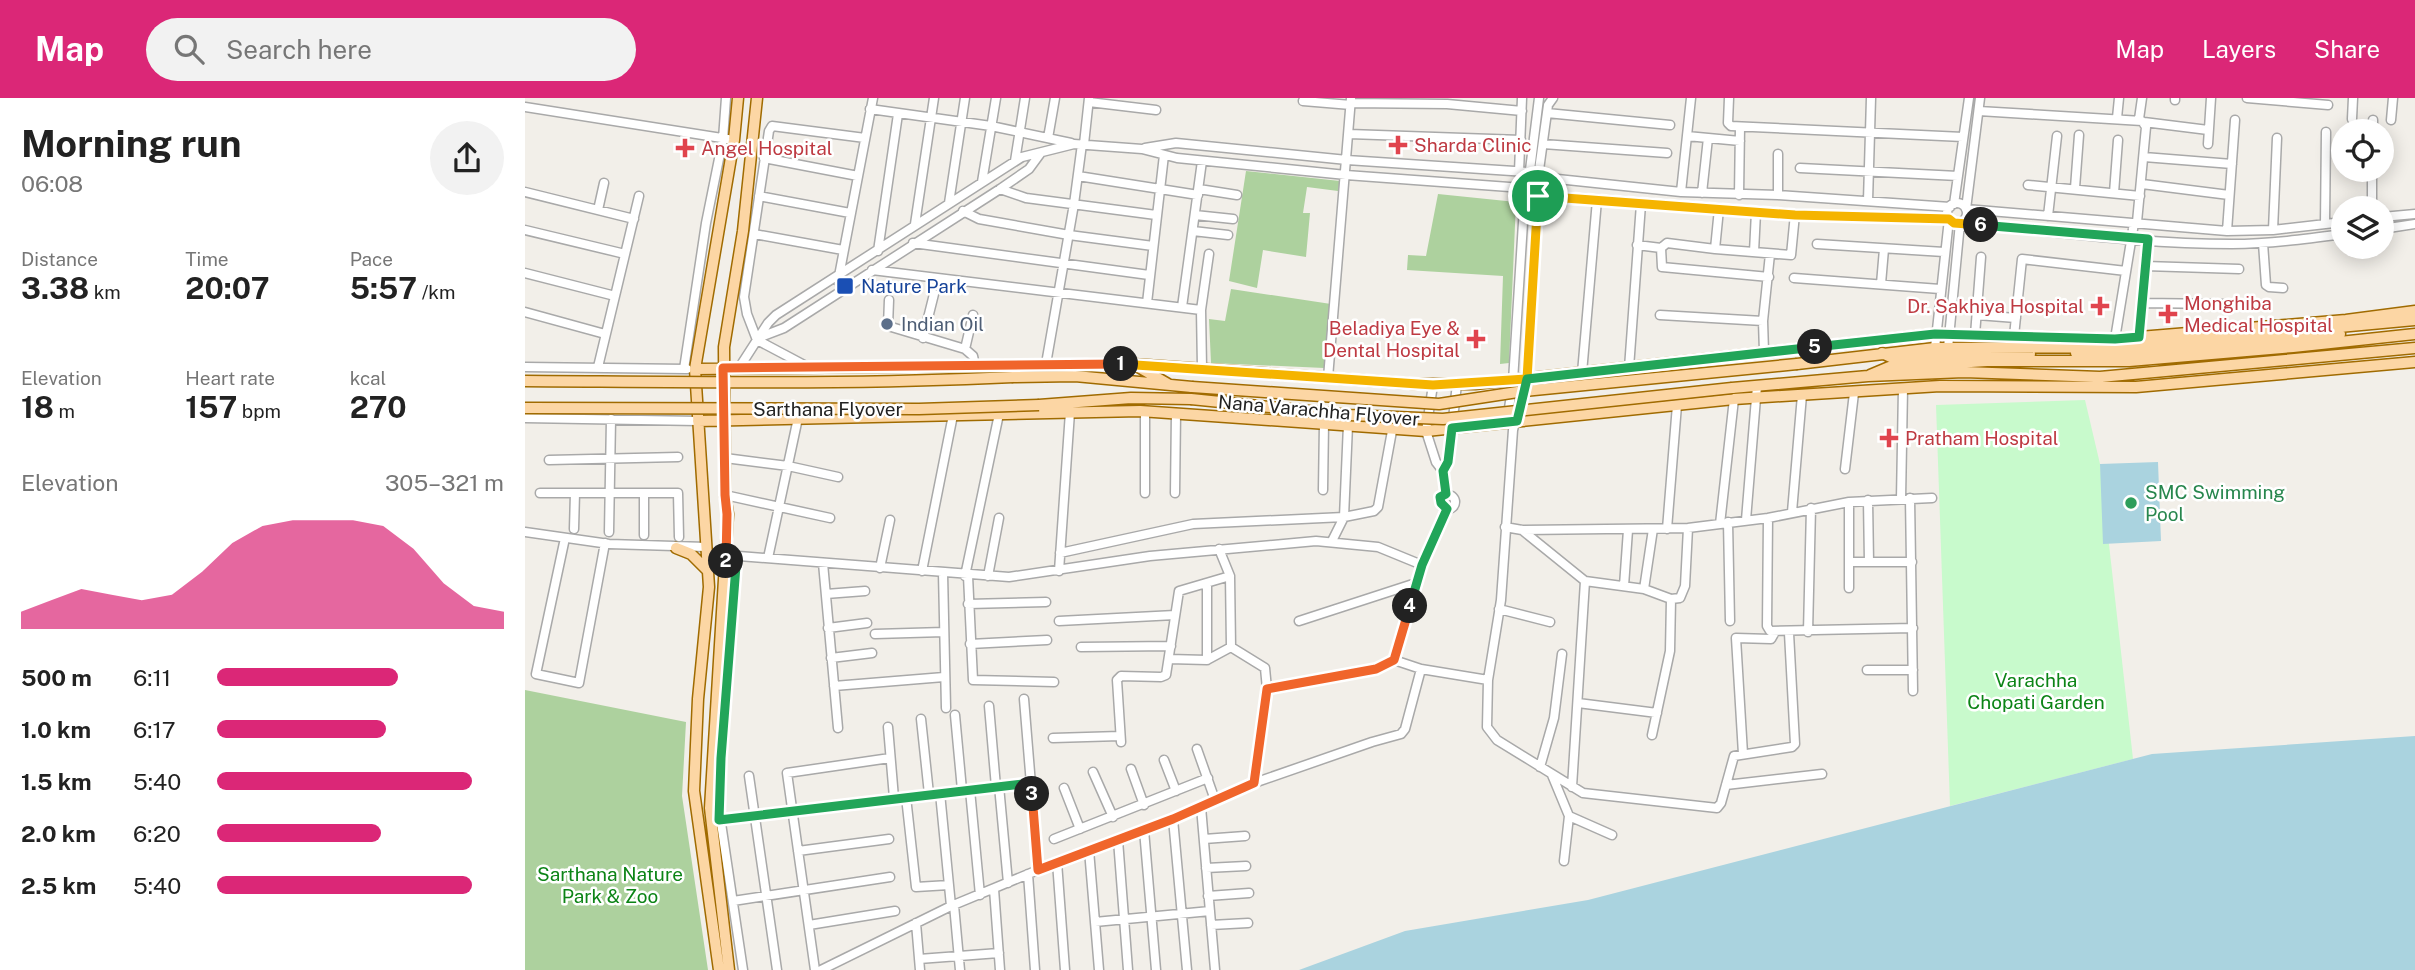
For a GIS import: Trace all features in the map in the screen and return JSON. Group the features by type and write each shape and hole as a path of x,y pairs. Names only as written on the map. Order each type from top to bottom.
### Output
{"main road":[{"path":"719,970 694,791 708,571 702,458 690,369 713,255 729,140 738,98"},
{"path":"729,970 714,804 727,514 723,368 759,99"},
{"path":"690,369 1132,364 1433,385 1513,381 1935,334 2115,339 2346,320 2415,311"},
{"path":"1881,353 1935,348 2123,347 2415,320"},
{"path":"1881,353 1897,360 1954,355 2131,354 2415,327"},
{"path":"1868,376 1889,367 1987,361 2129,361 2415,334"},
{"path":"1832,345 1835,359"},
{"path":"1868,376 1963,372 2100,376 2415,348"},
{"name":"Nana Varachha Flyover","path":"1075,376 1171,386 1439,404 1524,390 1797,364 1881,353"},
{"path":"698,421 1145,411 1324,423 1392,431 1426,431 1677,405 1733,393 1757,398 1903,388 2136,387 2415,362"},
{"path":"1075,376 1096,364"},
{"path":"1132,364 1171,386"},
{"name":"Sarthana Flyover","path":"525,381 916,382 1075,376"},
{"name":"Nana Varachha Flyover","path":"1090,401 1131,398 1191,399 1349,415 1443,419 1733,393 1757,386 1868,376"},
{"path":"1108,411 1131,398"},
{"path":"1090,401 1108,411"},
{"name":"Sarthana Flyover","path":"525,408 919,409 1090,401"},
{"path":"678,542 708,571"}],"street":[{"path":"525,367 690,369 701,253 729,140 726,98"},
{"path":"841,291 839,276 843,250 873,98"},
{"path":"917,240 913,225 934,98"},
{"path":"949,203 965,98"},
{"path":"982,182 996,98"},
{"path":"1015,161 1025,98"},
{"path":"1048,138 1055,98"},
{"path":"1522,98 1521,140 1529,171"},
{"path":"1529,171 1539,98"},
{"path":"1553,98 1548,105 1543,144 1523,179 1512,424 1499,609 1488,680 1487,727 1497,740 1572,787 1588,794 1714,809 1720,806 1733,757 1792,747 1795,744 1789,633"},
{"path":"1681,192 1691,98"},
{"path":"1729,98 1728,124 1740,127 1963,137"},
{"path":"1868,201 1871,98"},
{"path":"1935,348 1949,219 1947,212 1952,205 1958,176 1969,98"},
{"path":"1948,348 1960,223 1965,219 1980,98"},
{"path":"2117,118 2119,98"},
{"path":"2115,339 2142,184 2146,127 2142,121 2142,98"},
{"path":"2208,144 2211,98"},
{"path":"2247,98 2328,105"},
{"path":"2352,119 2353,98"},
{"path":"2391,119 2393,98"},
{"path":"1045,364 1069,235 1080,144 1089,100 1156,110"},
{"path":"1303,101 1447,104 1521,111"},
{"path":"1328,378 1351,102"},
{"path":"525,107 729,140"},
{"path":"870,109 931,120 991,126 1080,144 1142,149 1202,161 1524,189 1531,196 1795,215 1949,219 1954,223 2230,244 2331,235"},
{"path":"1979,111 2117,118 2208,130"},
{"path":"1547,113 1670,125"},
{"path":"878,251 898,114"},
{"path":"2227,231 2235,120"},
{"path":"808,367 758,339 747,314 744,297 769,131 772,125 865,138"},
{"path":"1739,195 1740,127"},
{"path":"2325,224 2326,132"},
{"path":"1349,134 1521,140"},
{"path":"2075,188 2079,135"},
{"path":"1687,136 1740,141"},
{"path":"2048,216 2057,136"},
{"path":"1702,193 1707,138"},
{"path":"2273,230 2277,138"},
{"path":"2113,193 2118,140"},
{"path":"1142,149 1176,143 1347,160 1529,171 1548,178 1681,192 1959,204 1966,209 2227,231 2273,230 2331,223"},
{"path":"739,368 776,315 878,251 913,225 1028,154 1040,154 1080,144"},
{"path":"1543,144 1667,153"},
{"path":"758,339 784,328 1000,189 1029,169 1040,154"},
{"path":"1778,154 1778,195"},
{"path":"1147,303 1164,155"},
{"path":"2144,157 2232,164"},
{"path":"764,158 857,176"},
{"path":"1182,307 1202,161"},
{"path":"1800,168 1958,176"},
{"path":"1077,176 1160,190 1237,195"},
{"path":"1512,424 1527,379 1540,196 1548,187 1548,178"},
{"path":"598,210 604,183"},
{"path":"2142,184 2229,195"},
{"path":"2028,185 2140,196"},
{"path":"1000,189 1026,198 1156,215"},
{"path":"525,192 634,219"},
{"path":"599,368 639,196"},
{"path":"759,196 850,213"},
{"path":"1583,373 1597,200"},
{"path":"1629,368 1641,204"},
{"path":"1715,249 1719,209"},
{"path":"963,211 979,219 1153,246"},
{"path":"1754,252 1756,212"},
{"path":"2394,216 2415,214"},
{"path":"1195,215 1233,219"},
{"path":"1637,245 1661,247 1667,243 1793,254 1795,215"},
{"path":"2394,227 2415,224"},
{"path":"525,230 625,254"},
{"path":"1193,231 1228,235"},
{"path":"754,234 843,250"},
{"path":"2139,337 2148,239"},
{"path":"917,240 1149,275"},
{"path":"2263,243 2266,285 2283,288"},
{"path":"1817,244 1944,252"},
{"path":"1661,247 1662,267 1769,277"},
{"path":"1881,284 1884,249"},
{"path":"701,253 713,255"},
{"path":"1202,368 1201,310 1209,254"},
{"path":"1764,352 1763,321 1770,254"},
{"path":"1975,335 1981,257"},
{"path":"2014,336 2023,259 2126,271"},
{"path":"2145,266 2239,269"},
{"path":"872,270 1201,310"},
{"path":"525,273 615,296"},
{"path":"1794,278 1940,289"},
{"path":"923,338 934,294"},
{"path":"890,300 888,326 965,349 973,356 975,365"},
{"path":"2142,303 2224,304"},
{"path":"525,313 605,334"},
{"path":"965,349 973,315"},
{"path":"1661,315 1763,321"},
{"path":"1977,315 2016,318"},
{"path":"1443,471 1448,462 1457,384"},
{"path":"1394,660 1422,565 1447,509 1454,507 1455,503 1450,494 1446,494 1443,471 1436,463 1426,431 1433,385"},
{"path":"1746,520 1757,386"},
{"path":"1903,388 1905,498 1912,562 1913,691"},
{"path":"1730,621 1724,523 1733,393"},
{"path":"1845,469 1854,393"},
{"path":"1792,512 1802,395"},
{"path":"1667,529 1677,405"},
{"path":"1145,411 1145,493"},
{"path":"1059,571 1070,412"},
{"path":"1175,493 1176,413"},
{"path":"999,414 966,576 973,680 1053,682"},
{"path":"922,571 953,415"},
{"path":"525,418 698,421"},
{"path":"768,558 798,418"},
{"path":"609,532 611,419"},
{"path":"1322,490 1324,423"},
{"path":"1332,541 1343,517 1348,425"},
{"path":"1060,553 1193,524 1343,517 1377,509 1392,431"},
{"path":"549,460 678,457"},
{"path":"725,458 788,466 838,477"},
{"path":"540,493 678,493 678,542"},
{"path":"574,529 575,493"},
{"path":"644,493 644,535"},
{"path":"725,495 830,518"},
{"path":"1505,527 1522,530 1688,528 1849,502 1932,498"},
{"path":"1868,500 1869,562"},
{"path":"1849,502 1849,588"},
{"path":"1808,632 1811,508"},
{"path":"1768,517 1767,626 1770,631 1789,633 1913,628"},
{"path":"988,576 999,518"},
{"path":"880,568 890,520"},
{"path":"1522,530 1585,580 1644,589 1671,599 1680,598 1685,586 1688,528"},
{"path":"1644,589 1653,529"},
{"path":"1624,586 1628,530"},
{"path":"525,532 605,543 678,542 706,547"},
{"path":"565,538 536,674 579,683 605,543"},
{"path":"726,558 768,558 1009,578 1219,548 1332,541 1377,547 1422,565"},
{"path":"1219,548 1230,576 1231,647"},
{"path":"1849,562 1912,562"},
{"path":"823,563 838,728"},
{"path":"943,573 946,708"},
{"path":"1053,738 1121,739 1117,680 1121,676 1164,676 1168,671 1179,592 1230,576"},
{"path":"1572,787 1585,580"},
{"path":"1207,583 1207,660"},
{"path":"1299,621 1416,583"},
{"path":"826,594 865,591"},
{"path":"1652,735 1670,651 1671,599"},
{"path":"968,604 1047,602"},
{"path":"1499,609 1550,622"},
{"path":"1059,621 1175,615"},
{"path":"828,628 867,623"},
{"path":"875,634 944,632"},
{"path":"1743,754 1736,638 1771,639 1775,632"},
{"path":"970,643 1047,640"},
{"path":"1081,647 1171,646"},
{"path":"1169,659 1207,660 1231,647"},
{"path":"1231,647 1264,667 1267,689 1254,783"},
{"path":"831,657 872,653"},
{"path":"1540,767 1554,718 1562,654"},
{"path":"1267,689 1376,669 1394,660 1420,669 1488,680"},
{"path":"821,970 953,905 1057,862 1173,819 1254,783 1401,734 1405,729 1420,669"},
{"path":"1867,670 1913,670"},
{"path":"834,686 944,677"},
{"path":"1024,699 1038,870"},
{"path":"1578,703 1657,713"},
{"path":"989,706 1008,883"},
{"path":"955,715 980,895"},
{"path":"922,719 929,794"},
{"path":"888,727 894,798"},
{"path":"1198,749 1215,800"},
{"path":"815,970 788,772 890,758"},
{"path":"1164,760 1176,791"},
{"path":"1131,769 1144,804"},
{"path":"1093,772 1113,817"},
{"path":"1551,774 1564,810 1569,816 1612,835"},
{"path":"1726,785 1822,774"},
{"path":"749,776 777,970"},
{"path":"1054,839 1208,778"},
{"path":"719,820 1031,783"},
{"path":"1064,788 1080,829"},
{"path":"940,793 960,970"},
{"path":"906,797 916,887 949,885"},
{"path":"714,804 719,820 743,970"},
{"path":"1201,807 1215,970"},
{"path":"1565,861 1569,816"},
{"path":"1173,819 1187,970"},
{"path":"1144,830 1156,970"},
{"path":"1204,839 1245,836"},
{"path":"798,852 889,839"},
{"path":"1118,840 1128,970"},
{"path":"1089,850 1099,970"},
{"path":"1057,862 1065,970"},
{"path":"1206,868 1246,866"},
{"path":"1028,874 1035,970"},
{"path":"733,901 890,877"},
{"path":"994,889 1000,970"},
{"path":"1208,896 1249,893"},
{"path":"809,925 895,911"},
{"path":"1095,922 1210,911"},
{"path":"915,923 920,970"},
{"path":"1211,925 1248,923"},
{"path":"919,959 999,953"}],"green space":[{"path":"1246,171 1340,181 1338,191 1307,187 1303,213 1310,213 1306,257 1263,250 1257,288 1229,281"},
{"path":"1438,194 1516,202 1509,363 1500,364 1503,276 1407,270 1408,255 1426,256"},
{"path":"1231,289 1331,304 1324,368 1211,363 1209,319 1225,321"},
{"name":"Varachha Chopati Garden","path":"2085,400 2100,464 2133,759 1950,806 1936,405"},
{"name":"Sarthana Nature Park & Zoo","path":"525,690 686,722 682,796 708,970 525,970"}],"water":[{"name":"SMC Swimming Pool","path":"2158,462 2161,541 2103,544 2100,464"},
{"path":"2415,736 2415,970 1299,970 1405,931 1588,900 2152,754"}],"place":[{"name":"Sharda Clinic","path":"1398,145"},
{"name":"Angel Hospital","path":"685,148"},
{"name":"Nature Park","path":"845,286"},
{"name":"Dr. Sakhiya Hospital","path":"2100,306"},
{"name":"Monghiba Medical Hospital","path":"2168,314"},
{"name":"Indian Oil","path":"887,324"},
{"name":"Beladiya Eye & Dental Hospital","path":"1476,339"},
{"name":"Pratham Hospital","path":"1889,438"},
{"name":"SMC Swimming Pool","path":"2131,503"}],"route":[{"path":"1538,196 1527,379 1433,385 1132,364 723,368 727,514 725,561 736,566 721,758 719,820 1031,783 1038,870 1173,819 1254,783 1267,689 1376,669 1394,660 1422,565 1447,509 1443,508 1440,497 1446,494 1443,471 1448,462 1452,428 1517,421 1527,379 1935,334 2115,339 2139,337 2148,239 1954,223 1949,219 1795,215 1538,196"}]}
